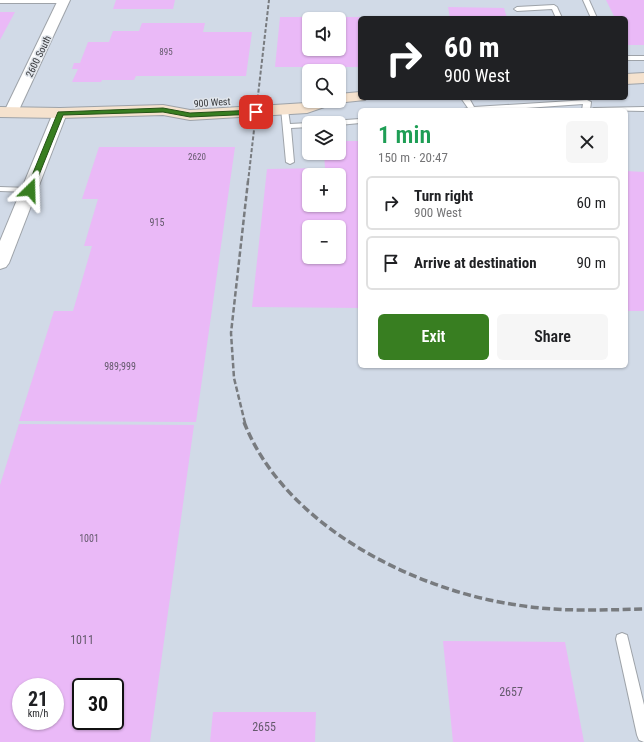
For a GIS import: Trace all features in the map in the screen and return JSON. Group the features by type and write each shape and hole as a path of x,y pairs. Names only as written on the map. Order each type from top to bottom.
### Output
{"main road":[{"path":"628,77 644,78"},
{"name":"900 West","path":"163,110 190,102 302,97"},
{"path":"346,98 358,97"},
{"name":"900 West","path":"5,112 60,113 163,110 190,115 307,108"}],"street":[{"name":"2600 South","path":"5,112 64,0"},
{"path":"0,263 60,113"}],"lane":[{"path":"0,1 64,0"},
{"path":"586,0 593,16"},
{"path":"517,9 554,7 558,16"},
{"path":"628,58 644,58"},
{"path":"502,108 587,100"},
{"path":"628,109 644,109"},
{"path":"284,110 290,162"},
{"path":"346,122 358,121"},
{"path":"287,126 302,125"},
{"path":"0,189 30,190"},
{"path":"622,639 644,735"}],"shaded area":[{"path":"0,0 644,0 644,742 0,742"}],"building":[{"path":"116,0 175,0 173,9 113,9"},
{"path":"606,0 644,0 644,45 628,45 628,16 614,16"},
{"path":"448,7 504,8 506,16 450,16"},
{"path":"0,12 15,12 0,40"},
{"path":"280,17 302,17 302,56 346,56 346,17 358,17 358,67 346,67 346,64 302,64 302,67 275,67"},
{"path":"142,23 205,23 203,32 252,32 246,76 136,76 134,80 72,82 78,69 72,69 74,63 80,63 88,42 109,42 113,31 139,31"},
{"path":"346,141 358,141 358,308 252,307 267,169 302,168 302,212 346,212 346,168 325,168 324,160 346,160"},
{"path":"99,147 235,147 196,422 19,421 54,311 73,311 92,246 84,246 98,199 82,199"},
{"path":"628,171 644,172 644,311 628,311"},
{"path":"19,424 194,425 150,742 0,742 0,485"},
{"path":"443,641 565,642 584,742 453,742"},
{"path":"213,712 316,712 315,742 210,742"}],"railway":[{"path":"248,182 269,0"},
{"path":"245,423 234,378 231,333 248,181"},
{"path":"244,422 263,459 289,492 321,521 356,546 395,568 436,585 477,597 517,605 565,610 644,609"}],"route":[{"path":"30,190 60,113 163,110 190,115 256,112"}]}
